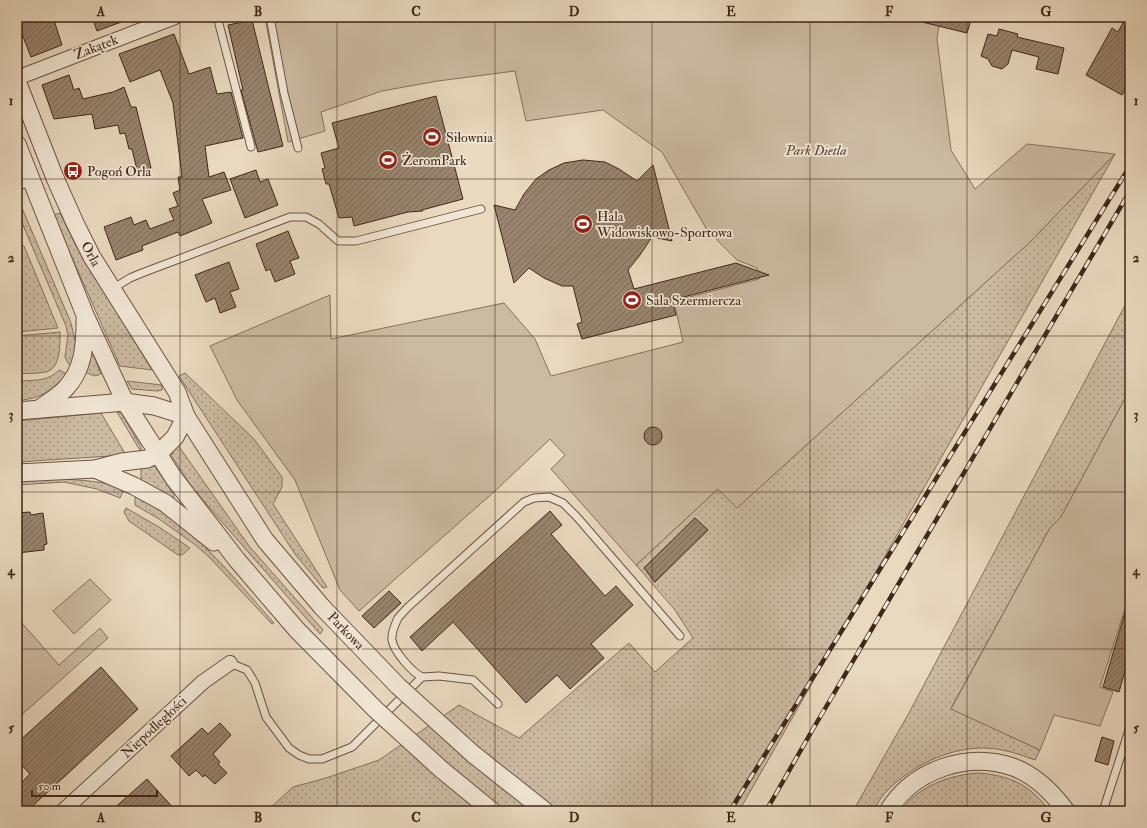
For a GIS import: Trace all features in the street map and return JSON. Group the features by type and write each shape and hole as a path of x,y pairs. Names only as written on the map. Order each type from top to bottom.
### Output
{"street":[{"name":"Zakątek","path":"17,79 175,17"},
{"name":"Orla","path":"17,79 55,178 92,258 177,392 186,416"},
{"name":"Orla","path":"17,144 23,180 125,402 158,454"},
{"path":"39,409 66,388 77,373 81,362 85,340 85,315"},
{"path":"17,411 125,402 154,406 186,416 175,437 158,454 147,459 122,462 95,469 17,473"},
{"name":"Parkowa","path":"186,416 265,540 322,607 398,686 473,754 545,811"},
{"path":"158,454 173,477 237,560 297,630 334,669 392,724 442,770 492,811"},
{"path":"95,469 134,486 165,503 237,560"},
{"name":"Niepodległości","path":"63,811 203,682 230,663"},
{"path":"888,811 899,795 911,784 937,769 964,762 999,763 1013,767 1039,781 1054,795 1066,811"}],"lane":[{"path":"218,17 252,147"},
{"path":"270,17 284,92 298,148"},
{"path":"112,289 130,278 142,273 290,217 306,217 319,224 338,241 356,241 482,209"},
{"path":"498,704 473,680 440,676 422,677 418,675 407,665 398,653 392,641 393,630 398,618 500,523 524,502 534,498 549,497 563,503 577,516 680,636"},
{"path":"230,663 247,670 255,683 266,717 289,748 308,759 322,759 352,747 422,677"},
{"path":"1103,811 1130,726"}],"green space":[{"name":"Park Dietla","path":"265,17 940,17 937,39 951,150 975,189 1027,144 1115,154 1030,242 737,508 718,489 636,565 551,469 565,455 550,439 495,491 359,611 340,590 295,480 237,400 210,346 330,295 331,339 504,303 535,339 551,376 683,342 674,301 759,279 757,268 737,260 707,230 662,152 603,110 526,121 515,71 438,81 382,91 321,112 325,131 288,142"},
{"path":"1115,154 739,811 267,811 293,787 326,778 379,760 459,705 519,738 629,643 655,672 693,638 675,610 636,565 718,489 737,508 1030,242"},
{"path":"17,202 22,208 71,323 76,345 71,365 65,357 68,335 66,326 17,211"},
{"path":"60,213 77,248 152,370 120,366 54,215"},
{"path":"17,246 24,246 58,328 17,332"},
{"path":"1130,296 1130,389 1061,517 1050,528 951,708 1040,750 1035,760 1002,750 986,748 954,752 939,757 909,772 885,793 873,811 853,811 909,713"},
{"path":"60,332 59,355 55,366 51,370 43,373 17,374 17,336"},
{"path":"90,354 94,356 101,374 95,376 84,372"},
{"path":"59,370 67,374 50,390 40,396 17,401 17,381 50,377"},
{"path":"185,373 254,439 282,477 282,487 273,504 327,587 323,588 295,554 179,376"},
{"path":"127,381 162,385 162,390 132,389"},
{"path":"1130,389 1130,593 1100,687 1113,692 1100,726 1054,715 1040,750 951,709 1050,528 1061,517"},
{"path":"117,412 122,414 141,447 141,452"},
{"path":"101,413 126,455 17,462 17,421"},
{"path":"178,445 249,546 323,630 320,634 190,484 171,455"},
{"path":"154,465 174,495 174,498 171,499 141,482 141,467"},
{"path":"60,479 84,480 124,489 120,498 97,489 64,482 17,485 17,481"},
{"path":"136,495 157,507 194,536 227,570 274,623 272,624 209,557 194,544 159,519 135,505"},
{"path":"126,508 159,527 190,548 182,555 178,555 129,521 124,512"},
{"path":"90,579 111,600 74,634 53,611"},
{"path":"21,622 59,665 100,628 108,638 17,719 17,626"},
{"path":"978,773 1011,779 1019,783 1035,795 1050,811 901,811 916,795 935,783 957,776"}],"building":[{"path":"17,17 53,17 62,45 31,57 17,21"},
{"path":"92,17 132,17 132,18 97,31"},
{"path":"923,17 972,17 967,33 922,22"},
{"path":"1126,17 1130,17 1130,80 1122,95 1086,75 1112,28 1118,32"},
{"path":"252,20 283,146 258,152 241,90 243,90 228,25"},
{"path":"999,29 1018,34 1017,37 1064,48 1058,74 1036,69 1039,57 1012,50 1008,64 1002,69 992,66 988,59 981,56 988,34 997,36"},
{"path":"174,34 189,74 210,67 217,94 231,92 243,138 205,146 209,177 224,172 231,190 202,199 212,223 180,236 178,232 142,246 143,250 116,260 104,227 131,217 134,225 146,220 150,229 174,220 169,209 178,206 173,193 180,190 178,177 182,177 173,103 160,70 130,82 119,54"},
{"path":"69,75 74,90 79,88 83,99 113,92 124,87 131,107 136,107 151,168 137,170 132,149 129,149 125,133 120,134 118,125 95,129 92,114 54,119 42,85"},
{"name":"ŻeromPark","path":"436,96 463,199 422,210 423,211 408,212 354,226 352,217 339,218 329,184 326,184 322,169 325,168 321,153 339,148 332,123"},
{"name":"Hala Widowiskowo-Sportowa","path":"583,160 605,162 637,181 653,165 672,241 652,237 628,270 634,289 736,263 769,275 672,300 676,315 582,339 577,324 582,322 573,286 562,286 544,278 529,268 514,283 494,205 515,210 524,194 536,179 549,170 564,163"},
{"path":"256,170 260,182 268,179 278,205 245,218 230,179"},
{"path":"288,231 299,258 290,261 295,274 275,282 270,269 266,271 256,244"},
{"path":"229,262 239,289 230,292 236,307 220,313 215,298 206,302 195,275"},
{"path":"653,427 659,430 662,436 659,442 653,445 647,442 644,436 647,430"},
{"path":"550,511 562,525 551,534 605,596 616,586 633,605 591,644 604,658 570,689 557,675 526,703 453,622 422,651 410,637"},
{"path":"30,512 31,515 43,513 47,544 44,545 44,550 17,553 17,513"},
{"path":"695,518 708,530 655,582 644,568"},
{"path":"389,591 401,603 374,628 362,616"},
{"path":"1126,609 1130,610 1130,653 1119,692 1103,687"},
{"path":"101,667 138,709 27,811 17,811 17,787 30,774 17,760 17,743"},
{"path":"220,723 231,735 213,754 220,762 218,764 227,773 215,784 205,775 203,777 196,770 189,776 171,756 202,728 208,734"},
{"path":"1102,737 1114,741 1108,765 1095,761"},
{"path":"147,779 176,811 111,811"}],"railway":[{"path":"730,811 1130,166"},
{"path":"766,811 1130,191"}],"place":[{"name":"Siłownia","path":"432,137"},
{"name":"ŻeromPark","path":"388,160"},
{"name":"Pogoń Orla","path":"73,171"},
{"name":"Hala Widowiskowo-Sportowa","path":"583,224"},
{"name":"Sala Szermiercza","path":"632,300"}]}
